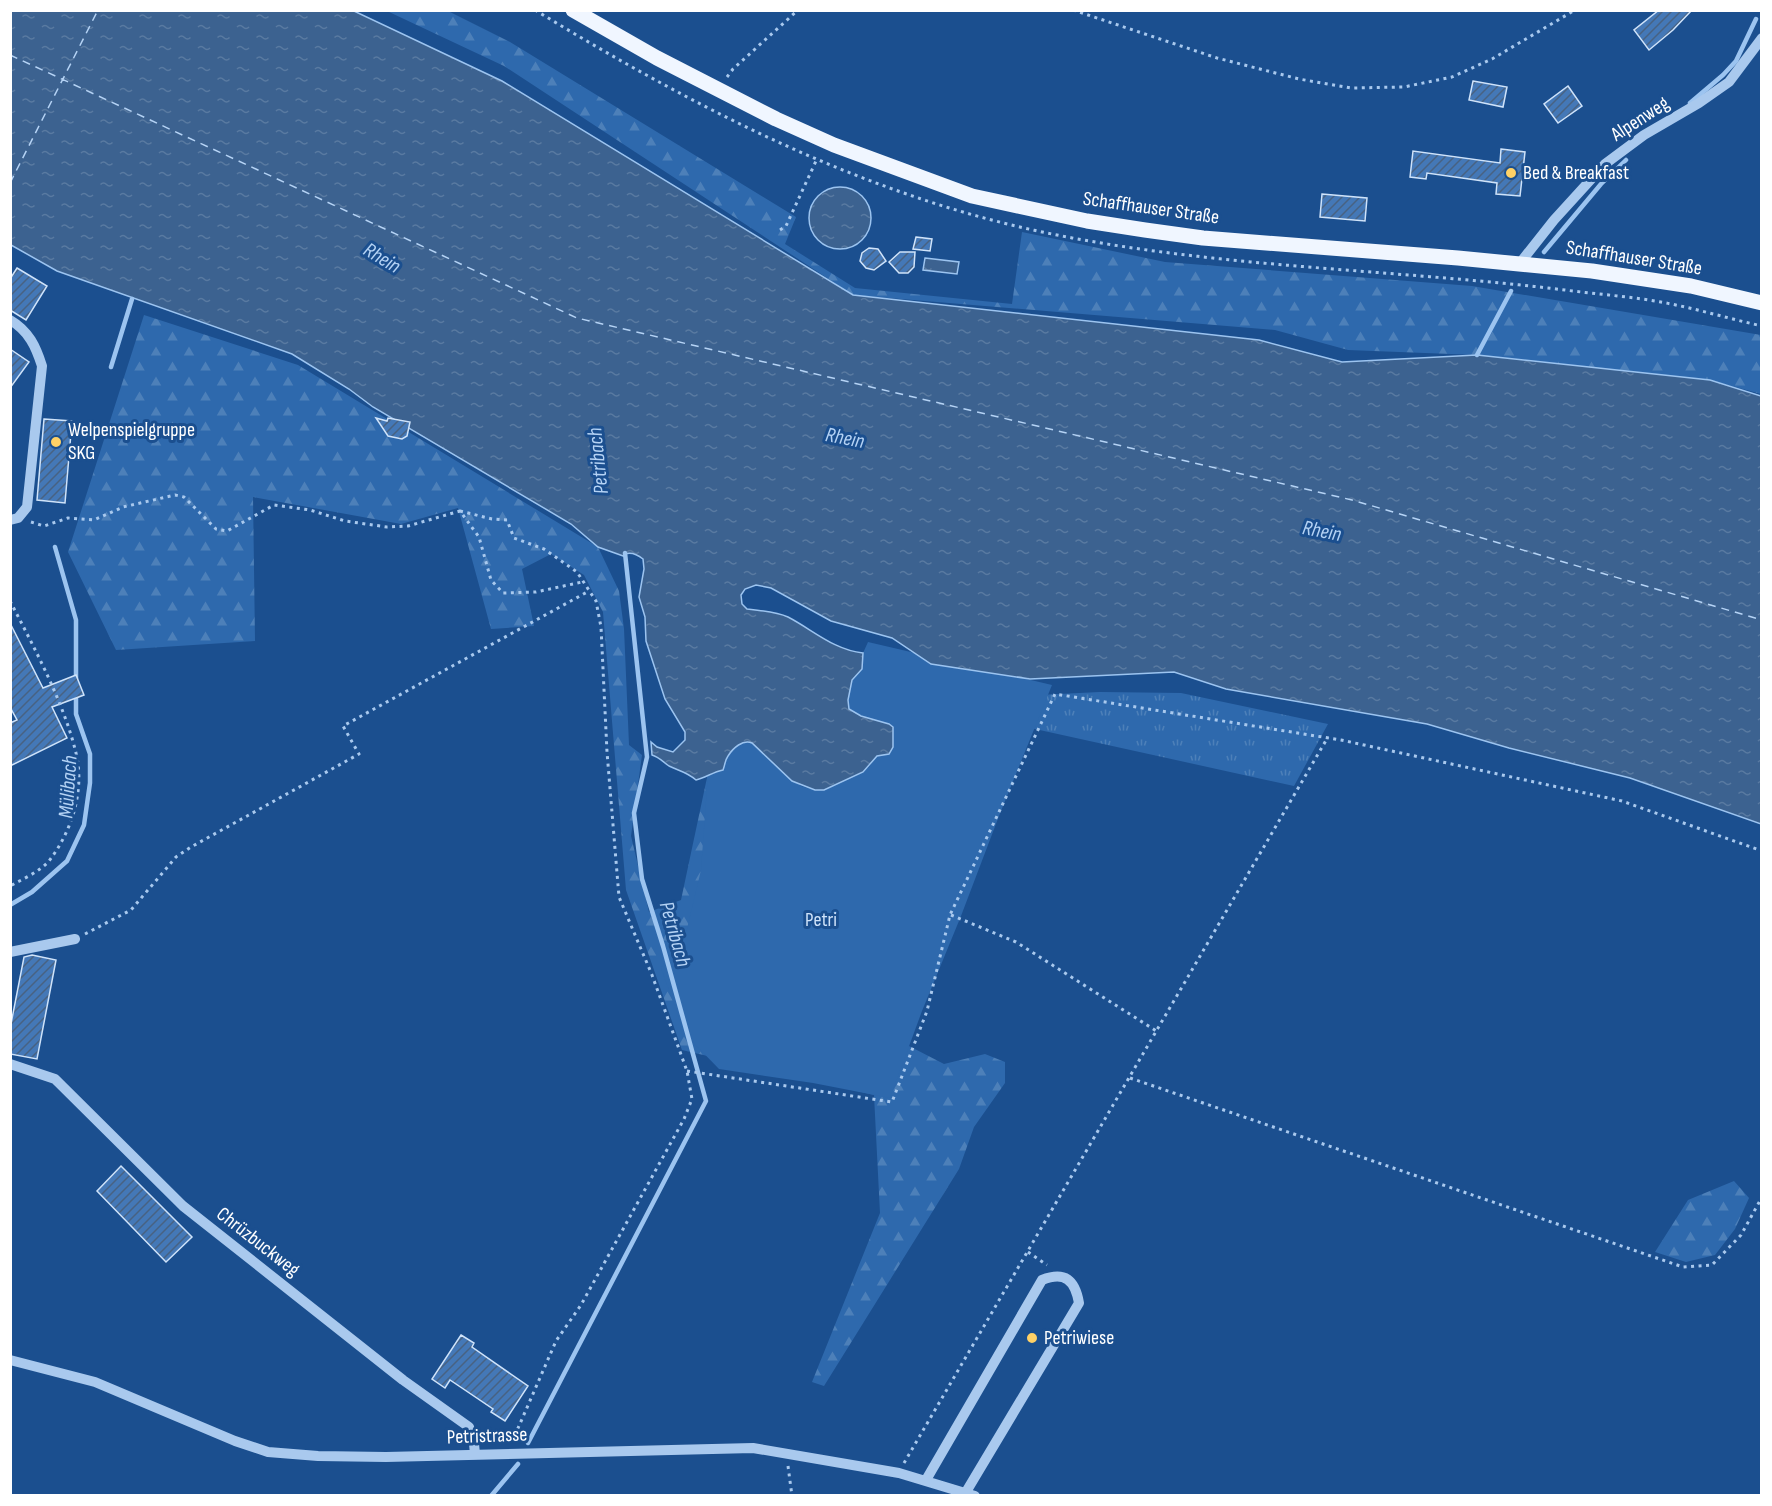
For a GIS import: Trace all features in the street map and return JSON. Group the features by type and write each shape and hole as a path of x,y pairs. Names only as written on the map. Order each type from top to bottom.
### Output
{"main road":[{"name":"Schaffhauser Straße","path":"573,10 718,90 834,145 972,196 1087,220 1203,238 1520,263 1592,271 1691,286 1761,303"}],"street":[{"name":"Alpenweg","path":"1520,263 1554,220 1605,164 1729,81 1761,38"},
{"path":"10,320 35,344 42,366 27,507 14,519"},
{"path":"10,952 75,939"},
{"name":"Chrüzbuckweg","path":"10,1064 55,1079 183,1206 404,1380 469,1426 475,1454"},
{"path":"926,1480 1042,1280 1055,1275 1066,1277 1077,1289 1079,1303 971,1494"},
{"name":"Petristrasse","path":"10,1360 95,1382 235,1441 268,1452 318,1456 386,1457 753,1448 898,1473 971,1494"}],"path":[{"path":"718,90 733,69 798,10"},
{"path":"1073,10 1217,58 1299,79 1351,88 1404,87 1452,77 1492,59 1575,10"},
{"path":"780,230 786,226 816,160"},
{"path":"14,519 44,526 68,518 94,520 123,507 175,495 184,497 216,529 227,531 274,505 310,510 345,521 387,527 408,526 460,511 492,519 507,520 514,538 544,549 577,572 596,601 602,627 607,752 619,897 652,975 687,1071 692,1099 684,1119 580,1305 556,1341 507,1453"},
{"path":"460,511 479,537 491,580 503,593 536,592 583,582"},
{"path":"75,939 130,910 176,857 191,847 359,754 343,726 589,591"},
{"path":"10,601 32,643 63,714 76,754 79,789 69,828 48,862 29,877 10,886"},
{"path":"687,1071 892,1102 927,1011 950,915 1055,694 1328,737 1622,801 1761,851"},
{"path":"898,1473 1158,1032 1328,737"},
{"path":"950,915 1016,942 1158,1032"},
{"path":"1130,1078 1683,1267 1712,1265 1741,1234 1761,1197"},
{"path":"787,1453 792,1496"}],"green space":[{"path":"387,11 448,11 510,42 796,217 785,244 855,288 1012,304 1022,232 1165,262 1472,286 1761,335 1761,394 1710,380 1477,355 1348,350 1275,330 853,295 504,66"},
{"path":"144,315 298,365 598,547 619,591 624,629 629,745 642,755 631,836 649,912 681,900 708,773 909,1046 944,1064 985,1054 1005,1062 1005,1083 974,1127 959,1169 824,1386 812,1382 880,1213 874,1095 682,1050 626,890 603,612 584,575 551,554 522,569 534,626 491,629 458,508 401,524 253,497 255,641 116,650 68,552"},
{"name":"Petri","path":"868,642 1052,685 922,1011 890,1098 813,1083 719,1069 684,1033 661,968 687,929 701,870 708,773 723,770 726,757 743,741 752,743 801,786 814,790 824,790 869,767 893,727 861,716 849,709 848,700 852,680 862,669 863,653"},
{"path":"1100,692 1181,693 1328,724 1294,786 1026,727 1038,695"},
{"path":"1734,1181 1749,1198 1735,1229 1715,1255 1686,1262 1655,1252 1688,1200"}],"water":[{"name":"Rhein","path":"11,11 354,11 502,81 853,295 1259,340 1342,362 1477,355 1710,380 1761,396 1761,824 1630,778 1509,748 1427,724 1226,689 1174,672 1030,679 931,664 892,638 831,621 771,588 756,585 745,589 741,595 742,604 747,609 783,615 833,644 863,653 862,669 852,680 848,700 849,709 861,716 893,727 893,747 889,754 877,756 863,772 824,790 815,790 792,781 749,742 738,745 733,750 723,770 696,780 652,755 651,742 657,747 673,752 685,740 685,732 665,699 646,641 645,617 639,597 644,569 643,559 632,554 625,554 626,557 598,547 571,524 373,407 349,389 292,354 57,271 11,245"},
{"path":"834,187 846,187 862,196 869,206 871,218 869,230 862,240 846,249 834,249 823,244 814,235 809,224 809,212 814,201 823,192"},
{"path":"925,258 959,262 957,274 923,270"}],"building":[{"path":"1659,10 1692,10 1649,50 1634,30"},
{"path":"1473,81 1507,87 1503,107 1469,100"},
{"path":"1568,86 1582,106 1558,123 1544,104"},
{"path":"1501,149 1525,152 1520,196 1496,194 1497,183 1427,173 1426,179 1410,177 1413,151 1500,163"},
{"path":"1322,194 1367,198 1365,221 1320,217"},
{"path":"916,237 932,239 930,251 913,249"},
{"path":"869,248 878,249 886,261 874,270 866,268 860,261 862,253"},
{"path":"900,252 915,252 914,267 908,273 899,273 889,262"},
{"path":"17,268 47,286 26,320 10,310 10,279"},
{"path":"10,349 29,362 10,388"},
{"path":"376,418 410,422 407,436 402,439 388,436"},
{"path":"44,419 72,421 65,503 37,500"},
{"path":"10,623 43,688 76,675 84,695 52,707 67,738 10,766 10,723 17,720 10,707"},
{"path":"32,955 56,960 37,1059 10,1054 10,1029 24,957"},
{"path":"121,1166 192,1237 166,1262 97,1191"},
{"path":"461,1335 474,1343 472,1347 528,1386 505,1421 491,1412 493,1409 450,1380 445,1388 432,1379"}],"waterway":[{"path":"1690,103 1736,61 1756,19"},
{"path":"1544,252 1601,184 1626,160"},
{"path":"1477,355 1511,291"},
{"name":"Mülibach","path":"111,367 132,299"},
{"name":"Mülibach","path":"55,547 76,620 76,679"},
{"name":"Petribach","path":"528,1443 706,1101 642,879 634,813 647,757 625,553"},
{"name":"Mülibach","path":"10,905 32,892 67,861 84,825 90,783 90,754 76,714 76,694"},
{"name":"Petribach","path":"491,1496 518,1464"}],"ferry route":[{"path":"10,183 98,10"},
{"path":"10,55 577,318 1352,500 1762,620"}],"place":[{"name":"Bed & Breakfast","path":"1511,173"},
{"name":"Welpenspielgruppe SKG","path":"56,442"},
{"name":"Petriwiese","path":"1032,1338"}]}
